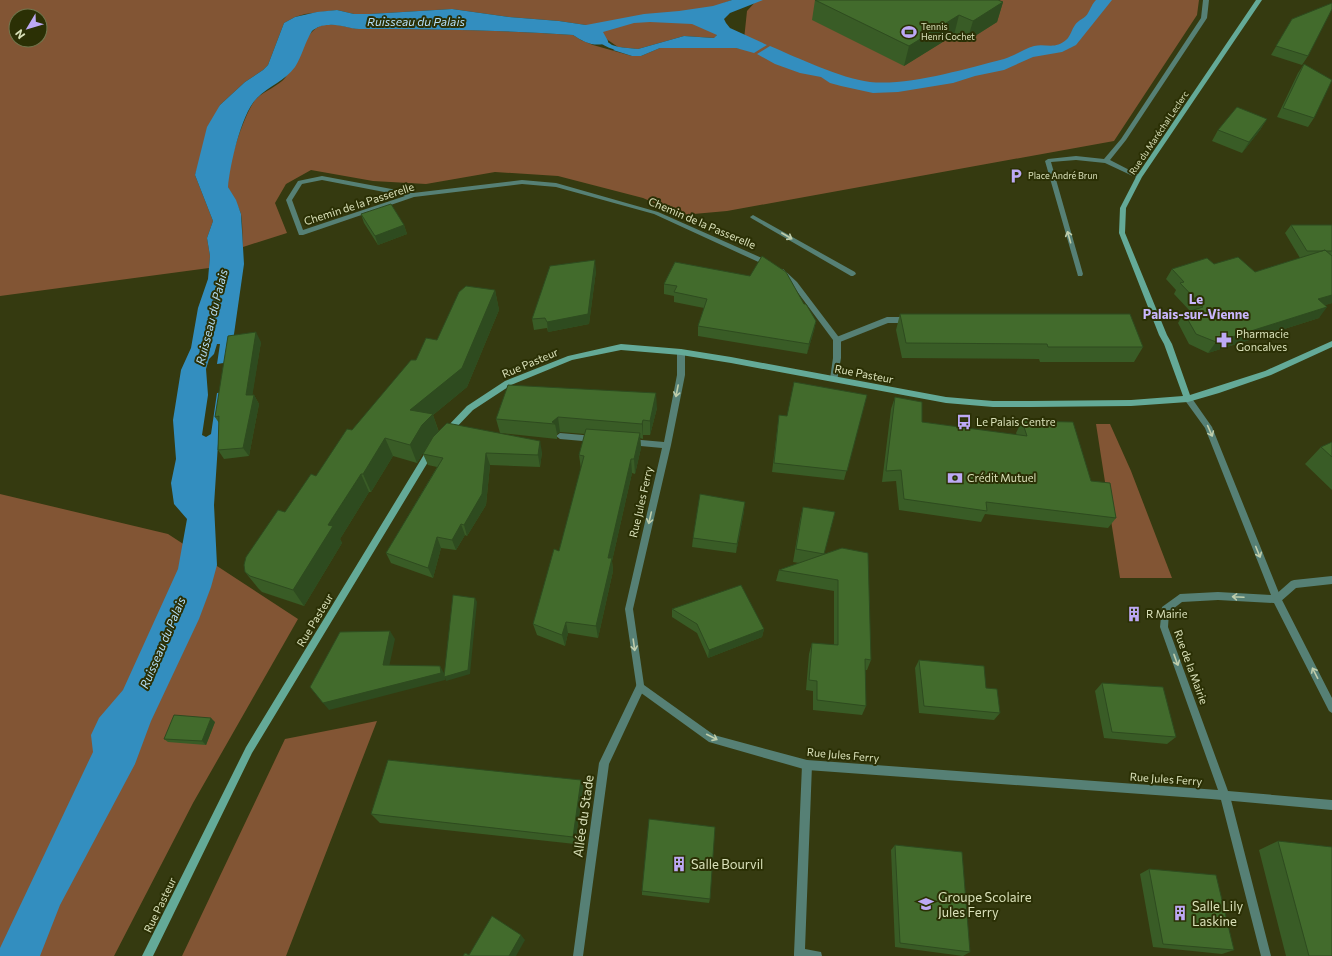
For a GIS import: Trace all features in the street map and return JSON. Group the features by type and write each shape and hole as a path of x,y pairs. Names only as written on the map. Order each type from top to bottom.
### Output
{"main road":[{"name":"Rue du Maréchal Leclerc","path":"1188,399 1168,344 1163,335 1122,232 1123,208 1138,177 1259,0"},
{"name":"Rue Pasteur","path":"147,956 249,750 433,446 470,408 508,383 571,358 621,347 681,352 946,400 993,404 1112,404 1188,399 1268,373 1332,344"}],"street":[{"path":"1106,161 1122,140 1204,18 1206,0"},
{"path":"1080,274 1048,162 1076,158 1106,161 1138,177"},
{"name":"Chemin de la Passerelle","path":"413,195 322,178 300,182 289,200 301,233 413,195 522,182 556,185 656,213 765,262 782,272 795,284 837,340"},
{"path":"753,217 853,274"},
{"path":"834,379 837,358 837,340 887,320 919,319"},
{"name":"Rue Jules Ferry","path":"681,352 680,375 667,444 629,608 640,687 712,739 808,765 1332,805"},
{"path":"1188,399 1208,427 1277,599 1332,708"},
{"path":"560,436 606,440"},
{"path":"621,441 667,444"},
{"path":"1277,599 1294,584 1332,580"},
{"name":"Rue de la Mairie","path":"1266,956 1226,796 1164,627 1165,610 1180,598 1218,596 1277,599"},
{"name":"Allée du Stade","path":"578,956 604,763 640,687"},
{"path":"808,765 799,954 817,956"}],"shaded area":[{"path":"0,0 732,0 724,3 715,38 684,36 638,49 618,47 586,25 452,9 370,14 354,14 337,10 305,14 295,17 284,23 268,65 245,82 220,105 195,175 213,221 207,238 210,256 209,268 0,296"},
{"path":"757,0 1199,0 1197,15 1114,141 727,211 682,215 643,198 558,176 495,172 426,184 373,181 311,170 286,184 275,203 287,233 243,247 241,214 230,194 228,187 230,168 237,142 247,116 256,99 285,78 301,48 316,28 323,25 333,24 362,29 468,30 573,35 593,45 632,56 641,56 660,48 743,49 747,11"},
{"path":"1096,424 1110,424 1131,471 1172,578 1120,578"},
{"path":"0,494 168,534 298,619 193,803 114,956 0,956"},
{"path":"377,721 286,956 182,956 285,739"}],"water":[{"name":"Ruisseau du Palais","path":"732,0 763,0 730,13 724,19 730,28 767,45 754,53 736,48 660,48 641,56 632,56 613,50 618,47 638,49 684,36 714,38 717,35 692,24 650,22 634,23 603,32 608,43 598,45 586,42 573,35 466,30 359,29 336,25 326,25 318,27 312,31 295,67 291,72 257,98 251,106 241,127 231,166 228,187 236,200 241,214 244,264 230,362 217,364 220,344 217,344 214,354 209,359 206,369 208,395 202,435 206,437 211,434 217,393 226,392 223,441 218,444 214,505 217,565 211,587 199,619 151,721 135,764 60,905 40,956 0,956 0,948 93,752 91,735 99,718 123,690 178,569 187,519 174,504 171,483 176,459 173,420 181,370 191,348 198,308 208,279 210,256 207,238 213,221 195,175 207,127 220,105 245,82 268,65 284,23 295,17 317,12 337,10 354,14 370,14 452,9 586,25 644,14 713,6"},
{"path":"1096,0 1112,0 1076,45 1062,52 1033,57 1004,70 975,76 953,83 898,92 873,93 841,86 830,83 821,77 800,73 775,64 757,54 770,46 806,62 858,80 885,83 901,82 937,76 1004,59 1038,45 1058,45 1069,37 1076,23 1087,15"}],"building":[{"path":"815,0 998,0 1003,2 973,21 959,15 909,46"},
{"path":"1332,3 1332,9 1308,56 1276,46 1292,19"},
{"path":"1304,64 1332,80 1314,118 1283,108"},
{"path":"1237,107 1267,119 1249,142 1218,130"},
{"path":"391,204 404,225 375,236 361,214"},
{"path":"1291,225 1332,225 1332,251 1307,251"},
{"path":"1325,250 1332,256 1332,295 1318,299 1327,307 1216,342 1196,334 1184,313 1203,307 1180,283 1184,282 1172,269 1207,258 1214,264 1238,257 1255,272"},
{"path":"762,256 786,272 804,304 806,304 816,321 809,344 698,326 707,299 674,292 677,286 664,284 675,262 750,276"},
{"path":"595,260 588,314 547,322 545,318 532,319 550,266"},
{"path":"466,286 495,290 462,368 410,410 433,414 422,425 410,445 385,438 363,474 361,474 328,525 333,526 293,590 250,576 245,572 244,565 246,557 278,510 285,512 311,474 316,476 347,429 352,430 411,360 416,360 426,338 437,340 459,292"},
{"path":"900,314 1130,314 1143,347 1048,347 1047,344 906,343"},
{"path":"256,332 246,395 254,395 243,448 218,450 219,416 215,417 228,336"},
{"path":"794,382 867,395 847,471 774,463 779,415 787,416"},
{"path":"508,385 656,393 650,421 643,420 642,424 558,417 552,422 555,424 496,419"},
{"path":"895,397 922,402 922,422 1027,436 1022,421 1073,422 1091,481 1110,483 1116,518 986,502 987,511 904,499 901,470 886,471"},
{"path":"447,423 540,441 538,455 486,453 482,494 464,525 461,524 452,540 437,537 428,568 386,553 443,458 423,454 433,437"},
{"path":"586,429 640,433 634,459 631,459 608,558 612,558 596,626 566,622 562,635 533,624 554,549 559,551 584,456 579,455"},
{"path":"1332,442 1332,457 1321,447"},
{"path":"700,494 745,502 737,544 693,538"},
{"path":"803,507 835,512 824,554 796,549"},
{"path":"842,548 868,553 871,660 865,659 866,706 817,700 817,681 809,680 812,643 838,645 838,580 779,570"},
{"path":"741,585 764,629 709,650 697,624 672,609"},
{"path":"453,595 475,598 468,670 444,677"},
{"path":"390,631 383,665 440,666 441,673 323,703 310,687 340,632"},
{"path":"919,660 984,666 986,688 997,689 1000,713 924,706"},
{"path":"1102,683 1163,687 1176,737 1112,732"},
{"path":"174,715 211,718 202,741 164,739"},
{"path":"388,760 581,780 573,837 371,814"},
{"name":"Salle Bourvil","path":"649,819 715,827 710,899 642,891"},
{"path":"1278,841 1332,847 1332,956 1309,956"},
{"path":"895,845 962,852 970,952 900,943"},
{"name":"Salle Lily Laskine","path":"1149,869 1216,875 1234,950 1163,944"},
{"path":"492,916 521,935 509,956 463,956 465,953 469,955"}],"waterway":[{"path":"597,37 610,46 626,50"}],"place":[{"name":"Tennis Henri Cochet","path":"909,32"},
{"name":"Place André Brun","path":"1016,176"},
{"name":"Pharmacie Goncalves","path":"1224,340"},
{"name":"Le Palais Centre","path":"964,422"},
{"name":"Crédit Mutuel","path":"955,478"},
{"name":"R Mairie","path":"1134,614"},
{"name":"Salle Bourvil","path":"679,864"},
{"name":"Groupe Scolaire Jules Ferry","path":"926,904"},
{"name":"Salle Lily Laskine","path":"1180,913"}],"district":[{"name":"Le Palais-sur-Vienne","path":"1196,306"}]}
